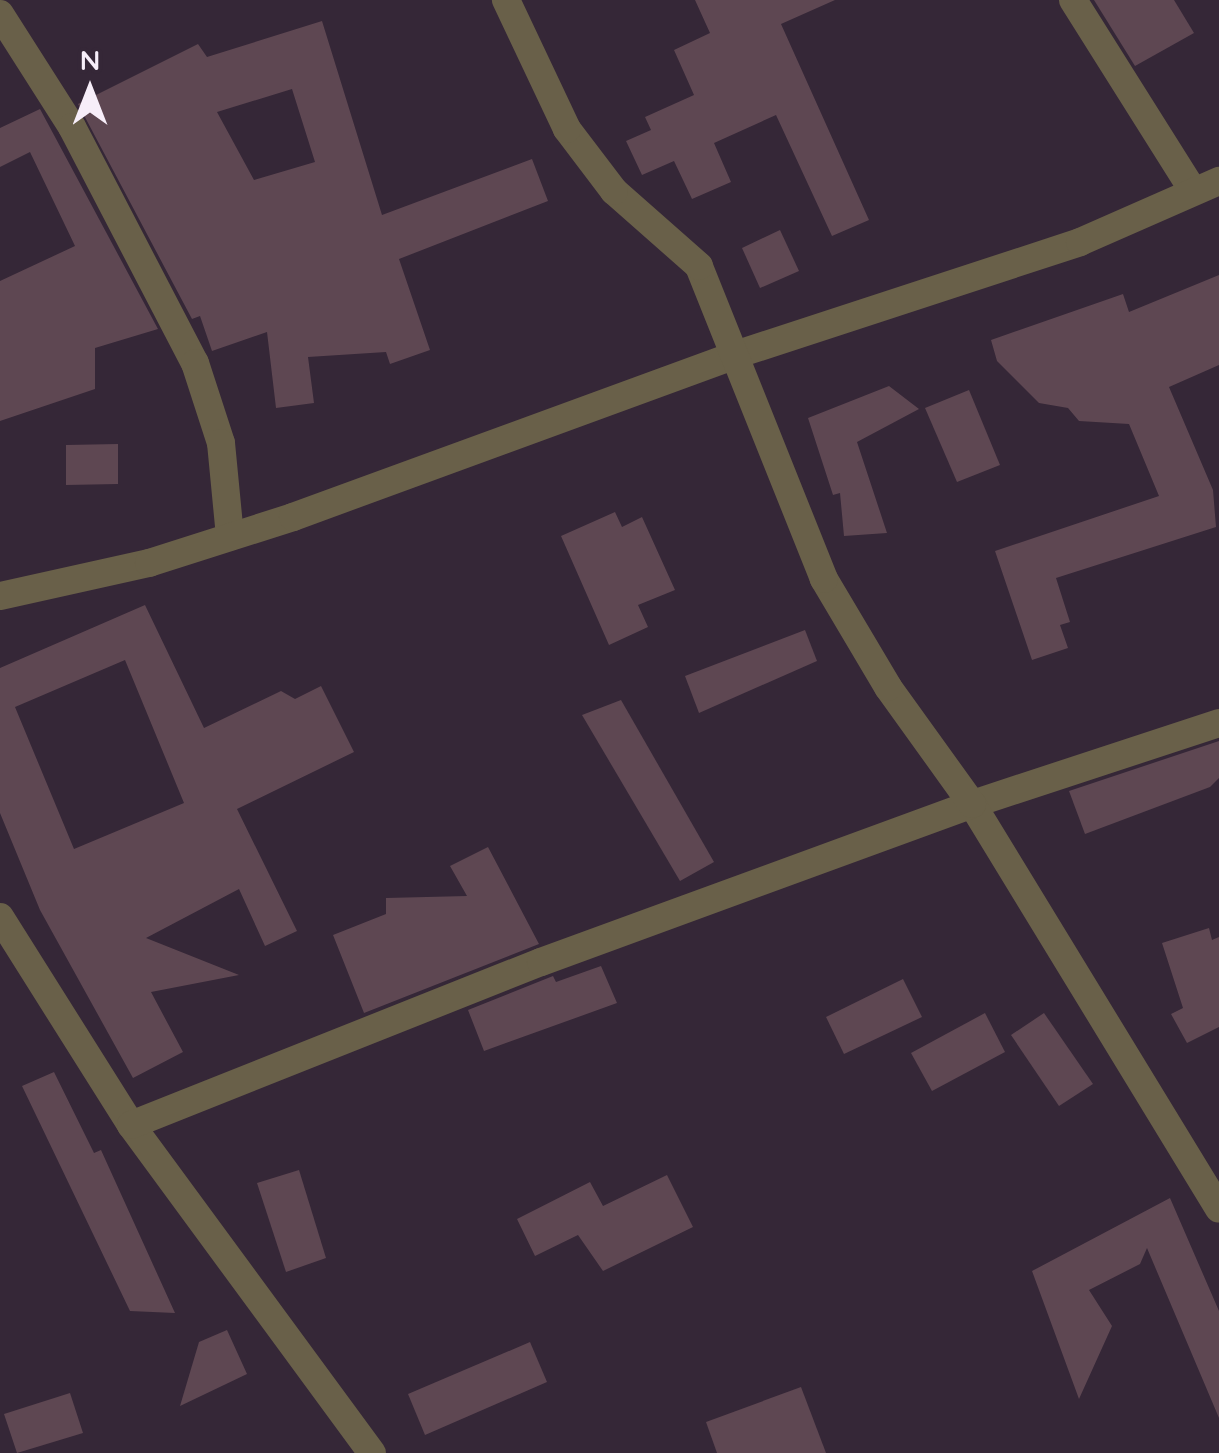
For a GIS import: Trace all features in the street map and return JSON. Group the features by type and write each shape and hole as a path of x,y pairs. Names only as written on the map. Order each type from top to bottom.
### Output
{"street":[{"path":"506,0 568,129 614,191 699,266 738,354 824,579 888,686 972,804 1219,1209"},
{"path":"0,596 40,592 230,537 738,354 1080,242 1206,185 1072,0"},
{"path":"0,14 72,127 195,363 221,443 230,537"},
{"path":"131,1125 541,962 972,804 1219,723"},
{"path":"0,917 131,1125 372,1453"}],"building":[{"path":"695,0 835,0 781,24 869,220 832,236 776,115 714,143 731,182 692,199 674,161 642,175 626,141 651,130 645,117 694,95 674,50 710,33"},
{"path":"1094,0 1174,0 1194,33 1135,66"},
{"path":"322,21 382,215 532,159 548,201 399,259 430,350 390,364 386,352 308,357 314,403 276,408 267,332 212,351 200,316 192,319 78,104 198,44 207,57","holes":["292,89 315,162 254,180 217,112"]},
{"path":"40,109 158,329 95,348 95,389 0,421 0,281 75,246 30,152 0,167 0,128"},
{"path":"780,230 799,271 760,288 742,248"},
{"path":"1219,275 1219,365 1169,387 1213,490 1216,527 1056,578 1070,622 1060,625 1068,648 1032,660 995,551 1159,496 1129,424 1079,421 1068,408 1039,403 997,361 991,340 1123,294 1129,312"},
{"path":"889,386 919,409 857,442 887,533 844,536 840,493 833,495 808,418"},
{"path":"969,390 1000,465 957,482 925,408"},
{"path":"118,444 118,484 66,485 66,445"},
{"path":"615,512 622,527 642,517 675,590 638,605 648,627 609,645 561,536"},
{"path":"145,605 204,728 281,691 295,699 321,686 354,752 237,809 297,931 265,946 239,889 146,938 239,975 151,992 183,1052 133,1078 40,910 0,813 0,668","holes":["125,660 184,803 74,849 15,707"]},
{"path":"805,630 817,661 699,713 685,676"},
{"path":"621,700 714,862 680,881 582,715"},
{"path":"1219,741 1219,778 1210,787 1085,834 1069,791"},
{"path":"488,847 539,944 364,1013 333,935 386,914 386,898 467,896 450,866"},
{"path":"1209,928 1212,940 1219,937 1219,1027 1187,1043 1171,1014 1183,1008 1162,943"},
{"path":"601,966 617,1003 484,1051 468,1010 553,976 556,982"},
{"path":"903,979 922,1017 844,1054 826,1017"},
{"path":"985,1013 1005,1052 932,1091 911,1053"},
{"path":"1044,1013 1093,1084 1059,1106 1011,1035"},
{"path":"54,1072 94,1153 101,1150 175,1313 130,1311 22,1086"},
{"path":"299,1170 326,1258 286,1272 257,1183"},
{"path":"667,1175 693,1227 603,1271 578,1235 535,1256 517,1219 590,1182 603,1206"},
{"path":"1170,1198 1219,1311 1219,1418 1147,1248 1140,1264 1089,1290 1112,1326 1079,1399 1032,1271"},
{"path":"227,1330 247,1374 180,1406 199,1342"},
{"path":"530,1342 547,1382 425,1435 408,1394"},
{"path":"801,1387 826,1453 717,1453 706,1422"},
{"path":"70,1393 83,1433 17,1453 4,1414"}]}
